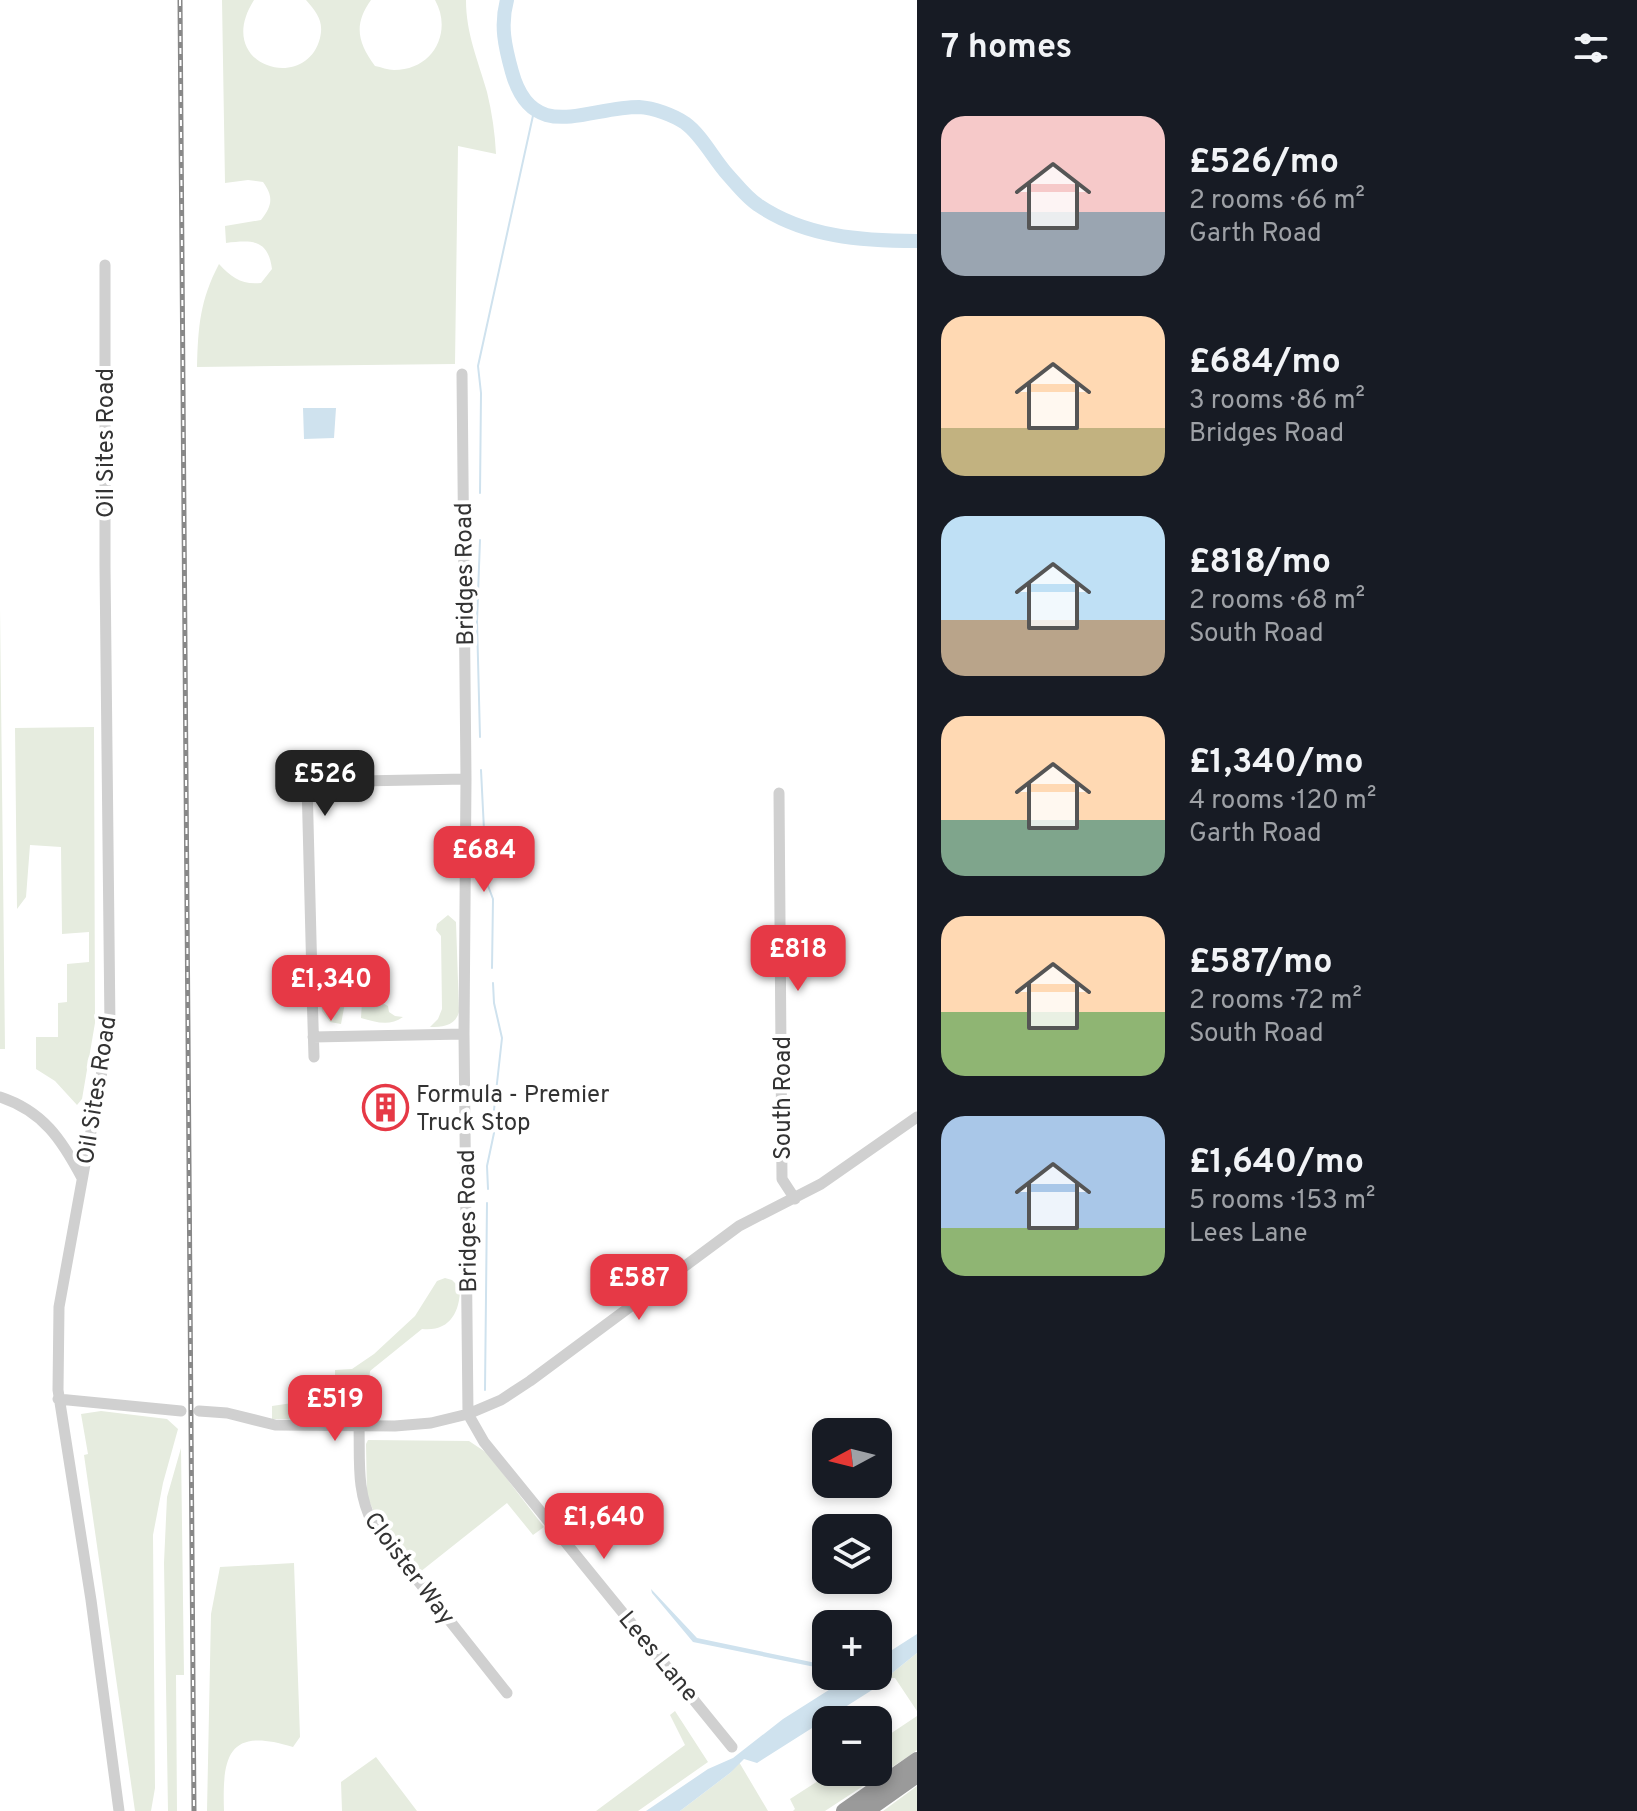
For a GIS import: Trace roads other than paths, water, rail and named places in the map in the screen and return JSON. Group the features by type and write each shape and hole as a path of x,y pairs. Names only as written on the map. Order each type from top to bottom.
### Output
{"highway":[{"path":"844,1811 917,1760"},
{"path":"866,1811 917,1775"}],"street":[{"name":"Oil Sites Road","path":"105,265 110,1027 59,1307 58,1399 91,1600 119,1811"},
{"name":"Bridges Road","path":"462,374 468,1414"},
{"path":"314,1057 307,782 466,779"},
{"name":"South Road","path":"779,793 782,1179 795,1199"},
{"path":"313,1037 464,1034"},
{"path":"0,1097 24,1106 49,1125 82,1179"},
{"path":"199,1411 227,1413 275,1425 359,1426 431,1423 468,1414 501,1400 530,1381 739,1226 821,1184 917,1117"},
{"path":"58,1399 181,1411"},
{"name":"Lees Lane","path":"468,1414 484,1442 732,1747"},
{"name":"Cloister Way","path":"359,1426 363,1505 373,1524 507,1693"}],"water":[{"path":"303,408 336,408 334,438 304,439"},
{"path":"651,1589 697,1638 812,1662 812,1666 693,1642"},
{"path":"917,1634 917,1653 892,1673 892,1650"},
{"path":"829,1690 872,1690 847,1706 812,1706 812,1728 757,1763 744,1759 680,1811 646,1811 708,1769 733,1758 783,1719"}],"waterway":[{"path":"507,0 504,27 507,54 521,94 533,108 547,115 564,117 619,108 639,107 663,112 691,128 746,195 776,216 834,235 917,241"},
{"path":"480,493 481,393 478,366 534,111"},
{"path":"480,540 477,621 480,737"},
{"path":"481,770 482,870 493,899 492,968"},
{"path":"493,983 502,1038 494,1110"},
{"path":"488,1189 487,1166 494,1133"},
{"path":"485,1390 487,1203"}],"railway":[{"path":"180,0 194,1811"}],"place":[{"name":"Formula - Premier Truck Stop","path":"385,1108"}]}
